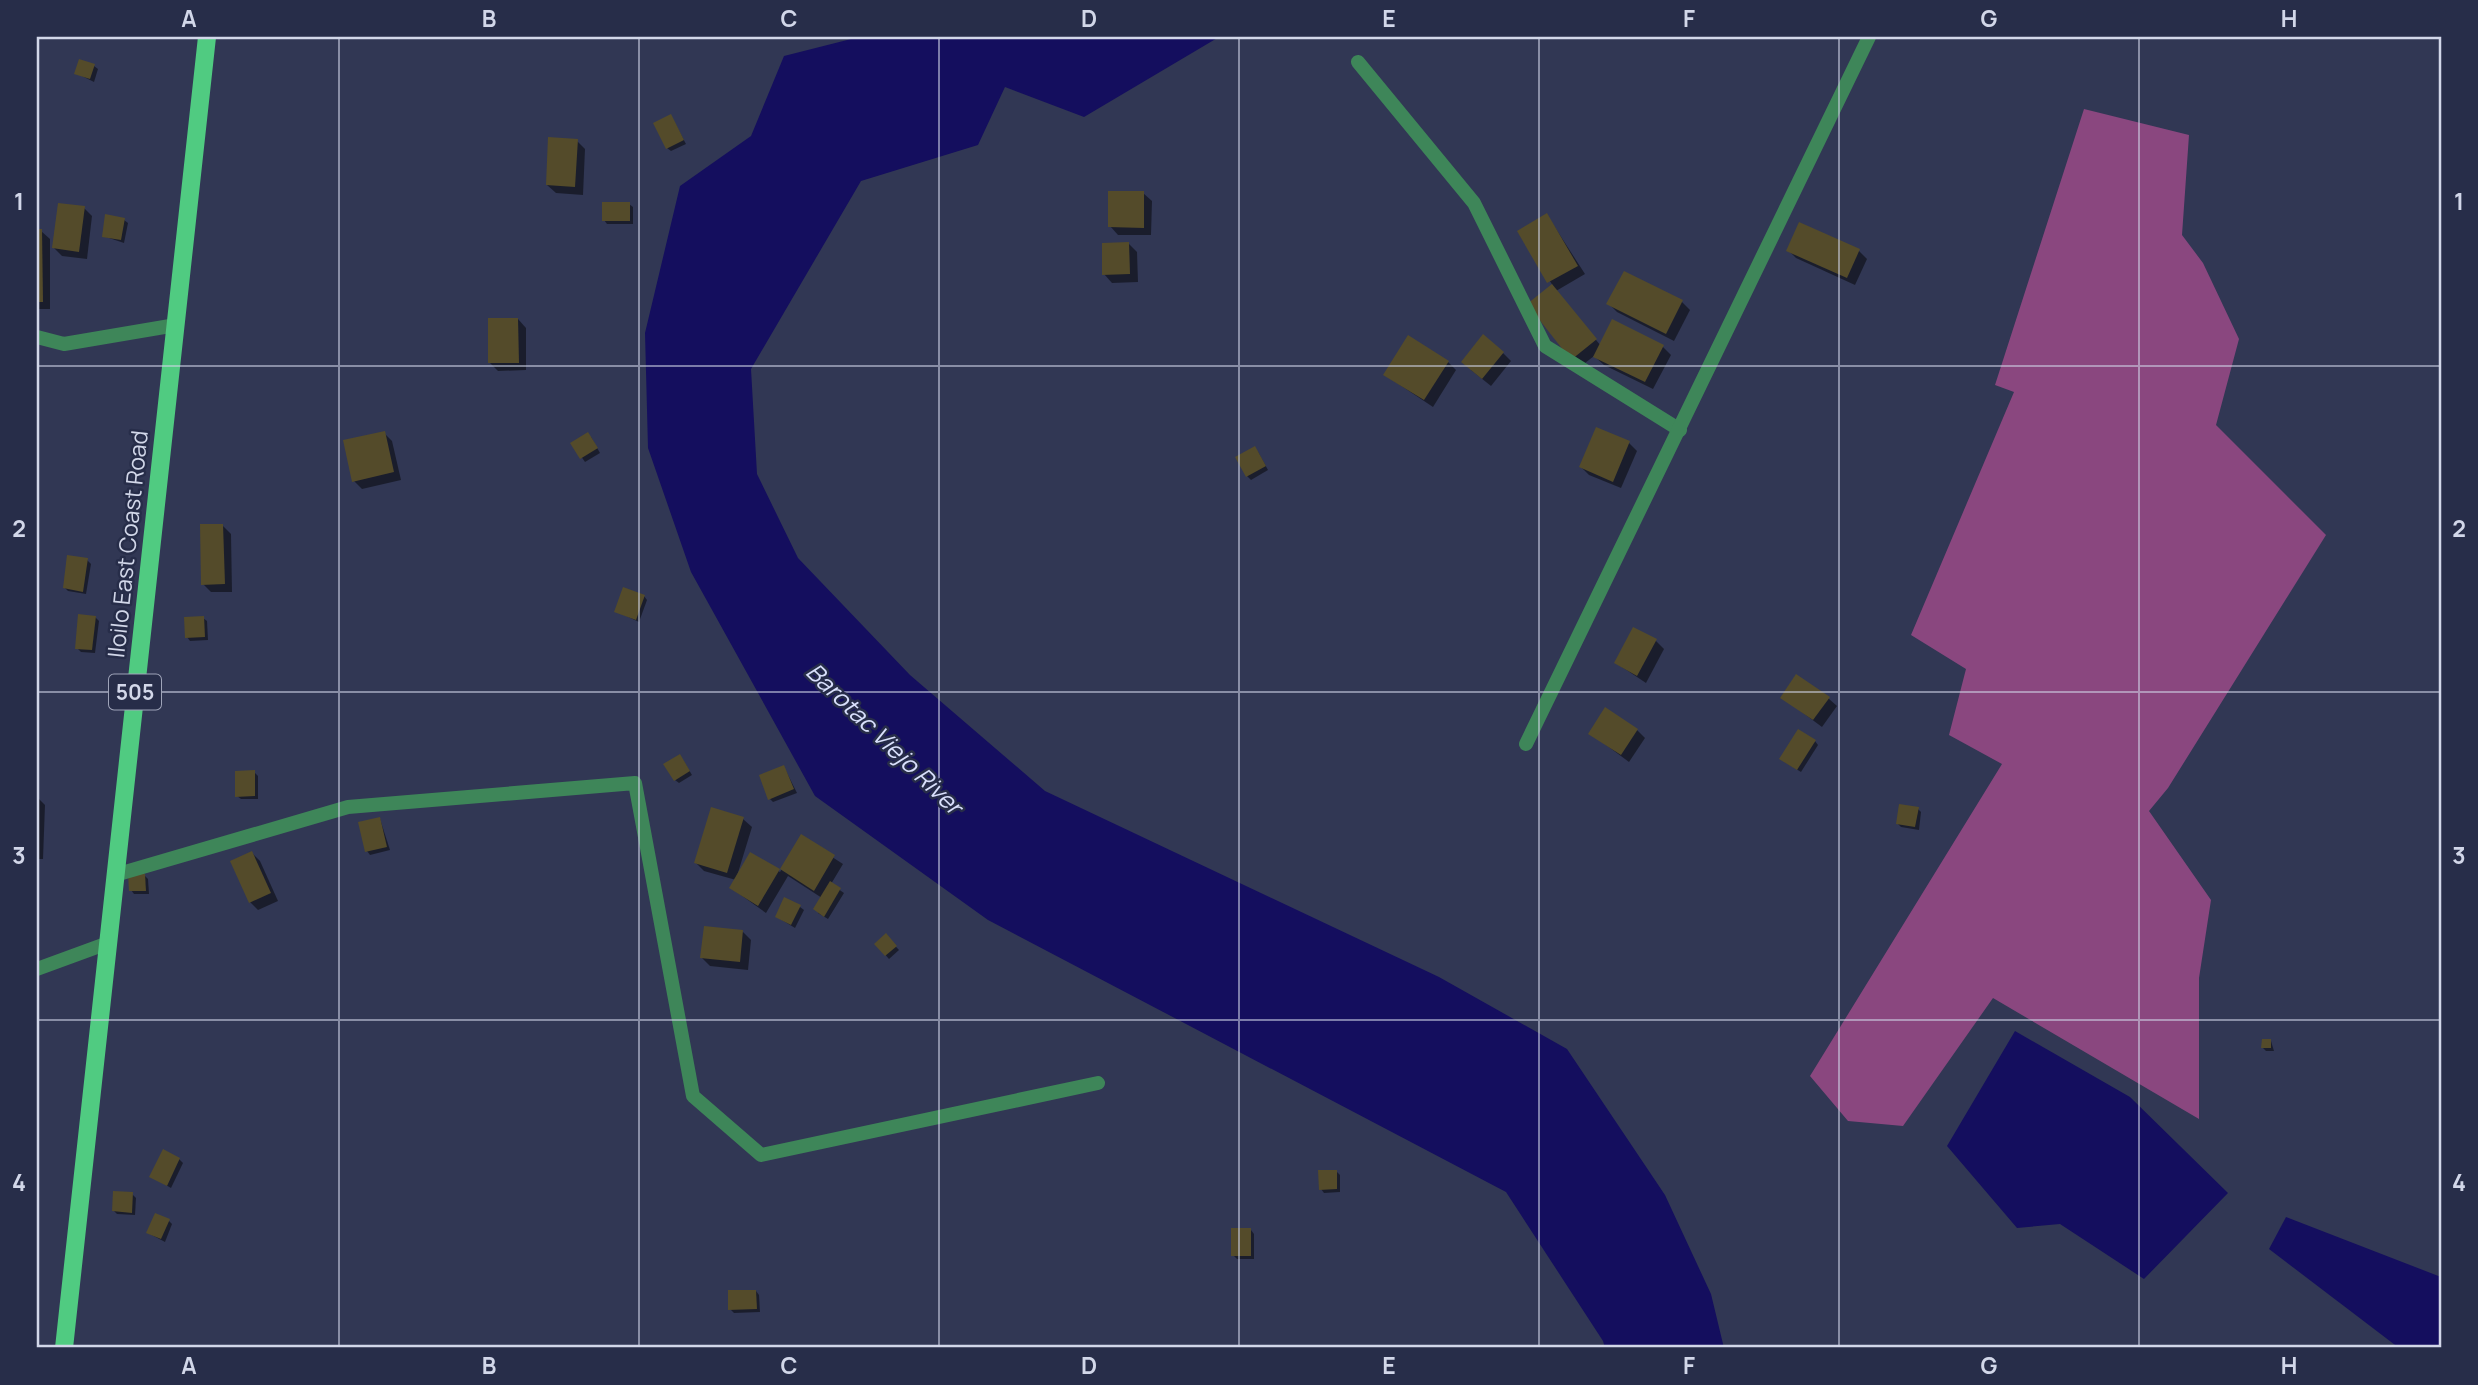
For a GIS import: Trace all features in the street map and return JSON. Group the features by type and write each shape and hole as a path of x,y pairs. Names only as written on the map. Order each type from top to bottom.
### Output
{"main road":[{"name":"Iloilo East Coast Road","path":"64,1348 207,37"}],"street":[{"path":"1526,744 1870,37"},
{"path":"1358,62 1475,203 1545,346 1680,430"},
{"path":"37,337 64,344 176,325"},
{"path":"115,875 348,807 635,783 693,1096 761,1155 1098,1083"},
{"path":"37,969 108,943"}],"shaded area":[{"path":"2084,109 2189,135 2182,235 2203,263 2239,339 2216,425 2326,535 2168,788 2149,811 2211,900 2199,978 2199,1119 1993,998 1903,1126 1848,1121 1810,1076 2002,764 1949,735 1966,669 1911,635 2014,392 1995,385"}],"water":[{"name":"Barotac Viejo River","path":"859,37 1219,37 1084,117 1005,87 978,145 861,181 751,369 757,474 798,558 910,675 1045,791 1439,977 1567,1049 1665,1195 1711,1294 1724,1348 1605,1348 1506,1192 988,920 815,796 691,572 648,448 645,333 680,186 751,136 784,56"},
{"path":"2015,1031 2130,1097 2228,1193 2144,1279 2060,1224 2017,1228 1947,1146"},
{"path":"2286,1217 2441,1277 2441,1348 2399,1348 2269,1249"}],"building":[{"path":"79,59 95,64 90,79 74,74"},
{"path":"671,114 684,140 666,149 653,123"},
{"path":"548,137 578,139 575,187 546,185"},
{"path":"1108,191 1144,191 1144,228 1108,227"},
{"path":"602,202 630,202 630,221 602,221"},
{"path":"58,203 85,206 79,252 52,248"},
{"path":"1547,213 1578,266 1547,283 1517,231"},
{"path":"105,214 125,218 121,240 102,237"},
{"path":"1799,222 1860,249 1847,278 1786,251"},
{"path":"37,229 42,229 43,302 37,302"},
{"path":"1129,242 1130,274 1102,275 1102,243"},
{"path":"1624,271 1683,300 1666,334 1606,304"},
{"path":"1552,284 1597,339 1571,360 1527,304"},
{"path":"488,318 518,318 519,363 488,363"},
{"path":"1612,319 1664,345 1645,382 1593,357"},
{"path":"1483,334 1504,352 1482,379 1461,362"},
{"path":"1408,335 1449,361 1424,400 1383,375"},
{"path":"1596,427 1630,441 1613,482 1579,467"},
{"path":"385,431 394,472 352,482 343,440"},
{"path":"588,432 598,448 580,459 570,443"},
{"path":"1255,446 1266,466 1246,477 1235,457"},
{"path":"200,524 223,524 225,584 201,585"},
{"path":"67,555 88,558 83,592 63,588"},
{"path":"623,587 645,595 636,620 614,612"},
{"path":"78,614 96,616 92,650 75,649"},
{"path":"204,616 205,637 185,638 184,617"},
{"path":"1633,627 1657,639 1637,676 1614,663"},
{"path":"1796,674 1830,697 1813,720 1780,698"},
{"path":"1605,707 1638,729 1621,755 1588,734"},
{"path":"1798,729 1816,740 1797,770 1779,759"},
{"path":"680,754 690,771 674,781 663,764"},
{"path":"784,765 794,789 768,800 759,775"},
{"path":"255,770 255,796 235,797 235,771"},
{"path":"1899,804 1919,807 1915,827 1896,824"},
{"path":"711,807 744,817 727,873 694,863"},
{"path":"380,817 387,847 365,852 358,822"},
{"path":"801,834 835,855 814,891 780,869"},
{"path":"252,851 271,893 249,903 230,861"},
{"path":"750,852 780,869 758,906 729,888"},
{"path":"128,874 145,874 146,891 129,891"},
{"path":"830,881 841,888 824,917 813,909"},
{"path":"784,897 801,905 791,925 775,917"},
{"path":"704,926 743,930 740,962 700,958"},
{"path":"886,933 897,946 885,956 874,944"},
{"path":"2262,1039 2271,1039 2271,1048 2261,1048"},
{"path":"163,1149 180,1158 167,1186 149,1177"},
{"path":"1318,1170 1337,1170 1337,1189 1319,1190"},
{"path":"113,1191 133,1192 132,1213 112,1211"},
{"path":"155,1213 170,1219 161,1239 146,1233"},
{"path":"1231,1228 1251,1228 1251,1256 1231,1256"},
{"path":"728,1290 756,1290 757,1309 728,1310"}]}
